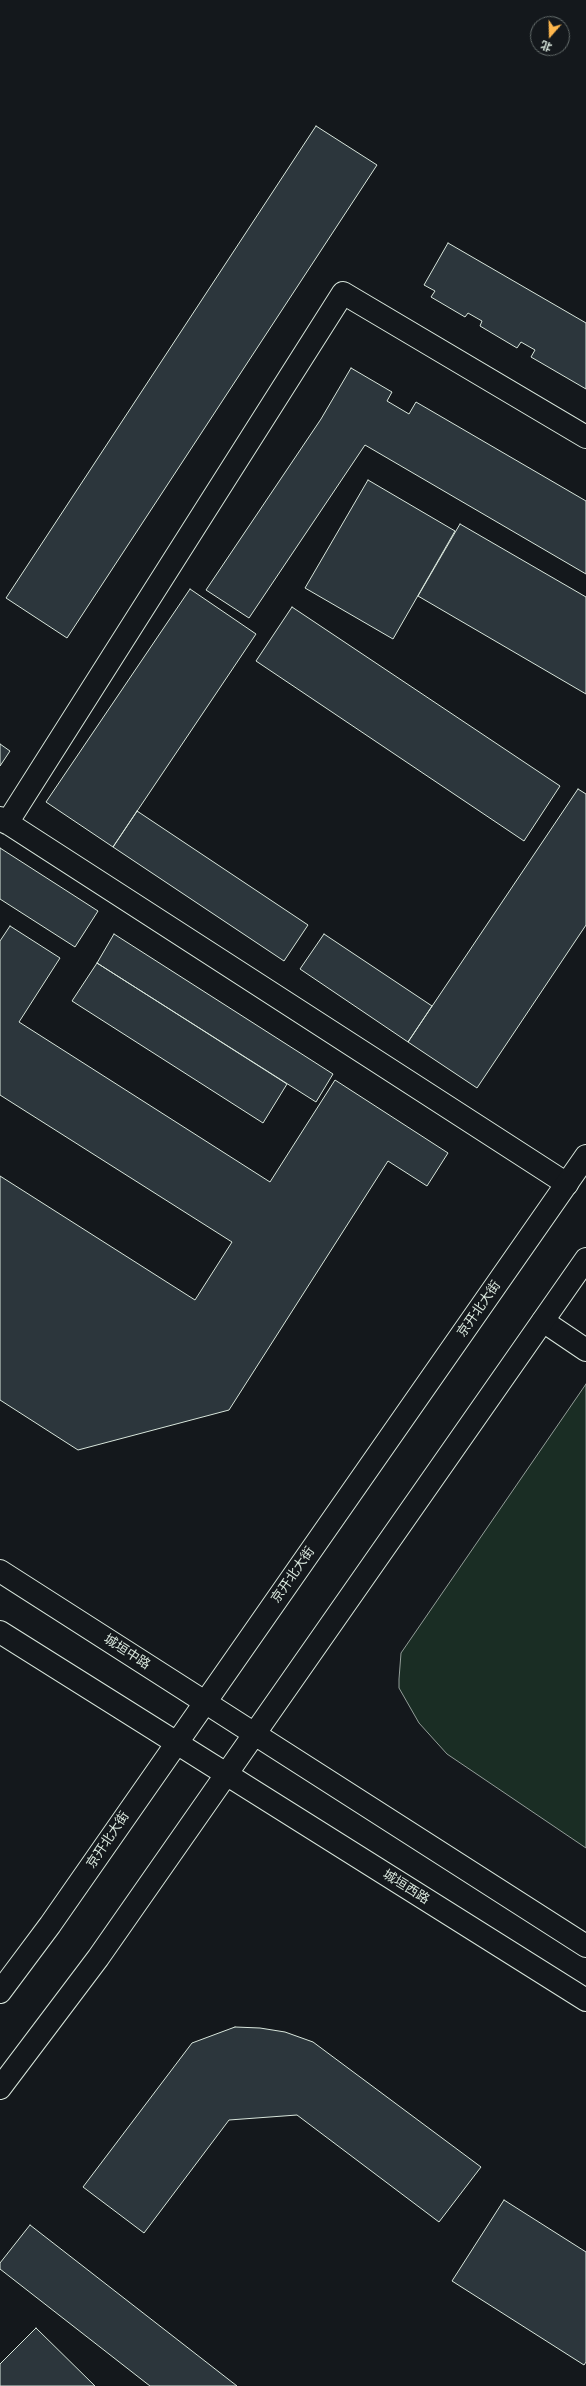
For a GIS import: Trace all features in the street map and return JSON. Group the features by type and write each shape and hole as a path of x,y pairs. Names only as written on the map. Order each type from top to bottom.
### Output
{"main road":[{"path":"567,1184 4,820 343,292 586,437"},
{"name":"京开北大街","path":"0,1992 50,1925 176,1742 586,1156"},
{"path":"0,2088 98,1958 586,1259"},
{"path":"543,1321 586,1350"},
{"name":"城垣中路","path":"0,1571 254,1733"},
{"path":"0,1632 226,1774"},
{"path":"254,1733 586,1946"},
{"name":"城垣西路","path":"226,1774 586,2000"}],"green space":[{"path":"586,1384 586,1848 447,1754 419,1723 399,1688 399,1679 401,1653"}],"building":[{"path":"316,126 377,165 67,638 6,598"},
{"path":"448,243 586,323 586,389 531,357 535,350 521,342 517,348 480,326 482,321 468,313 465,317 431,297 435,291 424,285"},
{"path":"351,368 392,392 387,401 409,414 416,402 586,501 586,574 365,445 249,618 206,590 321,419"},
{"path":"368,480 455,531 393,639 305,588"},
{"path":"460,524 586,597 586,694 418,596"},
{"path":"190,589 256,634 113,847 46,802"},
{"path":"292,607 560,786 524,841 256,661"},
{"path":"0,744 10,751 0,766"},
{"path":"578,789 586,794 586,925 477,1088 408,1042"},
{"path":"137,811 308,925 284,961 113,847"},
{"path":"0,848 98,911 75,947 0,899"},
{"path":"10,926 60,958 19,1022 270,1182 335,1080 448,1153 427,1186 388,1161 229,1410 78,1450 0,1400 0,1176 195,1300 232,1242 0,1095 0,941"},
{"path":"114,934 333,1074 316,1102 97,963"},
{"path":"324,934 432,1006 408,1042 300,969"},
{"path":"97,963 287,1084 263,1123 72,1001"},
{"path":"235,2027 260,2028 285,2032 313,2042 481,2167 439,2222 297,2115 229,2120 144,2233 83,2187 192,2043"},
{"path":"504,2200 586,2252 586,2362 584,2365 452,2281"},
{"path":"30,2225 237,2386 150,2386 0,2269 0,2263"},
{"path":"36,2328 95,2386 0,2386 0,2364"}]}
